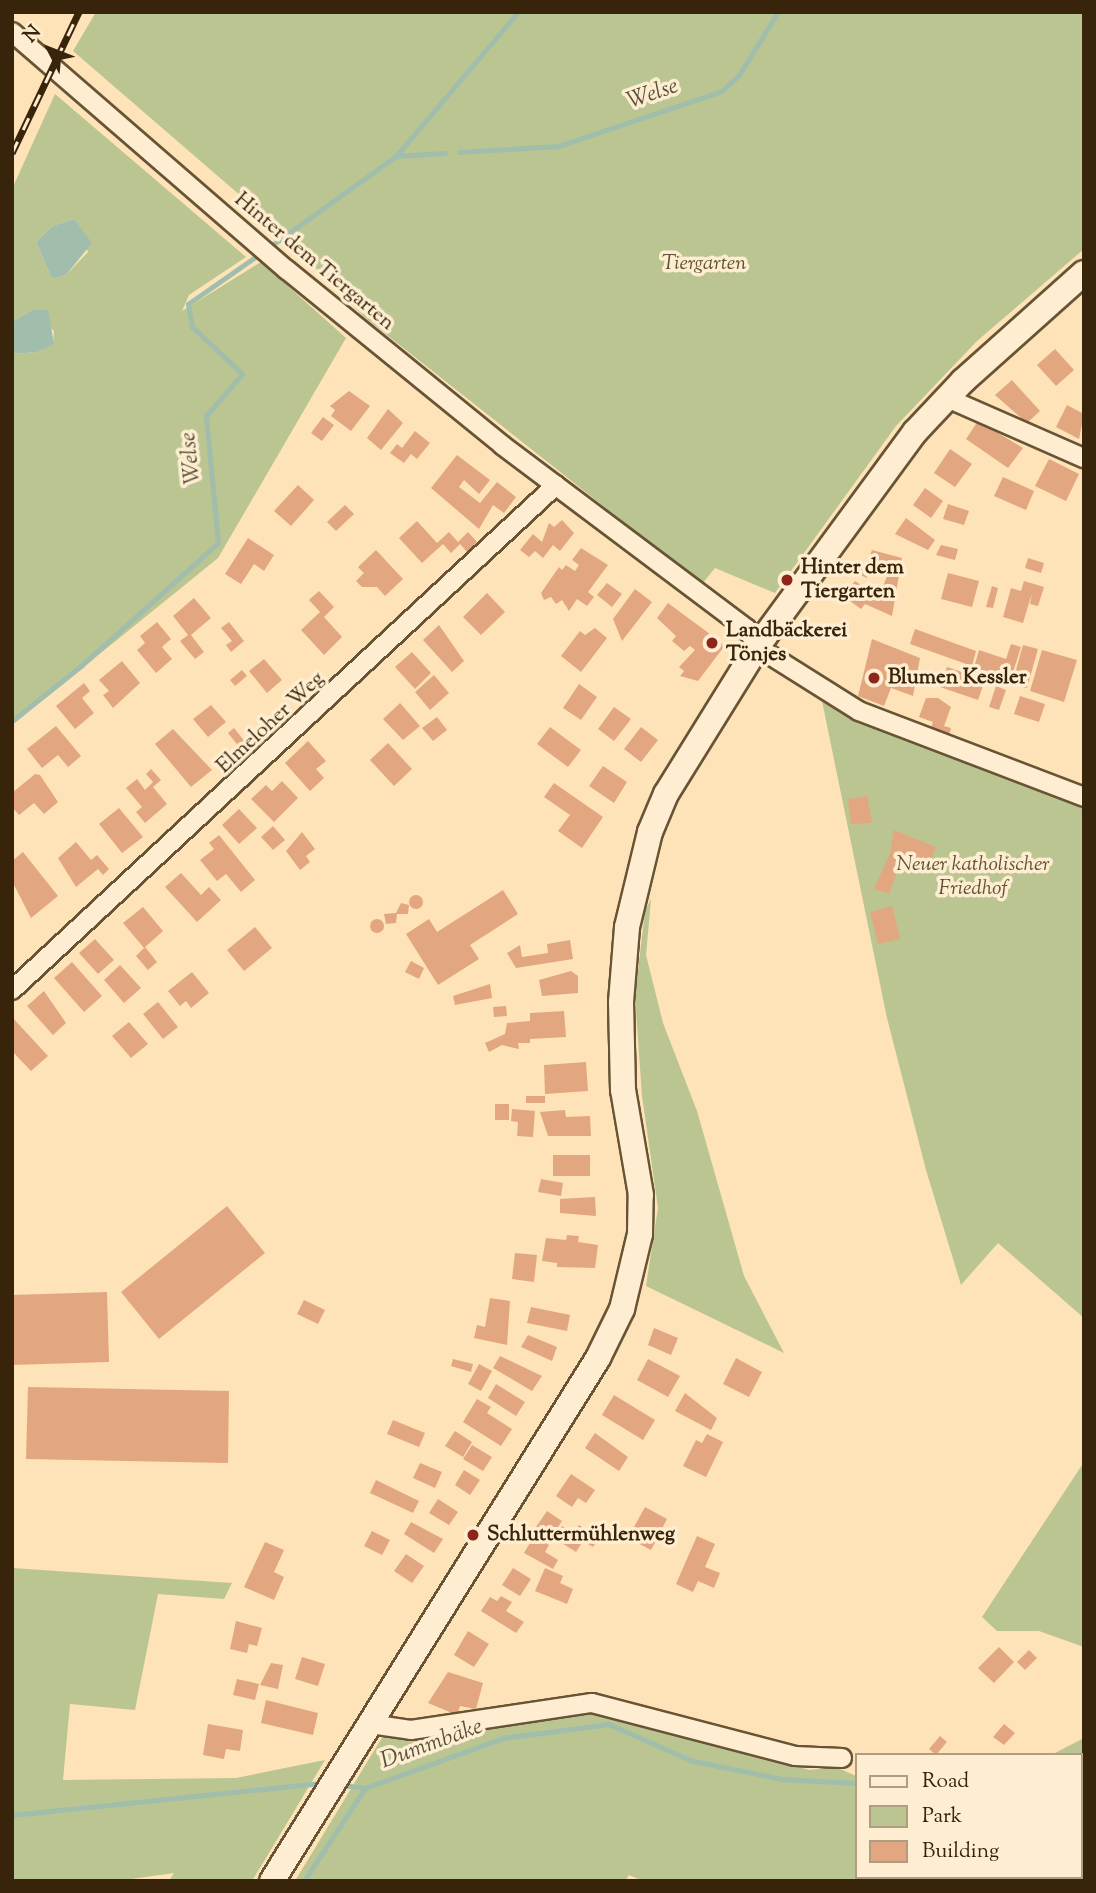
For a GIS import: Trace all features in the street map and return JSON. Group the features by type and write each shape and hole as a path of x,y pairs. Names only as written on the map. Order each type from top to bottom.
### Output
{"main road":[{"path":"272,1881 598,1358 622,1309 633,1275 640,1221 640,1195 623,1090 621,1002 633,890 666,794 757,647 874,485 947,398 1084,273"}],"street":[{"name":"Hinter dem Tiergarten","path":"12,32 280,265 556,485 747,629 757,647 859,711 1084,797"},
{"path":"947,398 1084,458"},
{"name":"Elmeloher Weg","path":"12,990 556,485"},
{"path":"370,1724 411,1730 592,1703 795,1756 842,1758"}],"green space":[{"name":"Tiergarten","path":"96,12 1084,12 1084,249 977,341 896,426 775,593 715,568 702,584 364,317 263,215 73,51"},
{"path":"55,94 246,257 189,295 182,311 261,262 346,338 218,558 12,725 12,354 38,352 53,344 54,331 32,310 12,322 12,189","holes":["74,219 88,252 66,275 52,279 36,242 52,226"]},
{"name":"Neuer katholischer Friedhof","path":"821,696 1084,802 1084,1318 998,1243 961,1285 926,1170 887,1018"},
{"path":"651,899 646,955 663,1023 697,1111 744,1276 784,1353 646,1286 658,1208 642,1096 635,996 645,911"},
{"path":"1084,1462 1084,1647 1039,1631 997,1631 982,1617"},
{"path":"12,1568 232,1583 224,1599 158,1594 135,1710 70,1704 63,1780 236,1778 325,1760 252,1881 169,1881 174,1873 117,1881 12,1881"},
{"path":"605,1710 809,1770 836,1767 855,1776 855,1879 937,1881 643,1881 629,1875 625,1881 295,1881 386,1731 418,1736"},
{"path":"1084,1738 1084,1881 966,1881 965,1879 1082,1879 1082,1753 1055,1753"}],"shaded area":[{"path":"74,219 92,243 66,275 52,279 36,242 52,226"},
{"path":"32,310 48,310 54,344 38,352 12,354 12,322"}],"building":[{"path":"1055,349 1074,370 1056,386 1037,365"},
{"path":"1012,380 1040,411 1027,423 995,395"},
{"path":"349,391 370,406 351,431 331,416 335,410 330,406"},
{"path":"1067,405 1084,414 1079,439 1056,427"},
{"path":"388,409 403,423 381,450 367,438"},
{"path":"323,417 334,425 322,441 311,433"},
{"path":"978,421 1023,448 1008,468 966,439"},
{"path":"415,431 430,443 417,459 411,454 404,463 390,453 397,444 402,448"},
{"path":"950,449 972,464 955,487 934,473"},
{"path":"457,455 490,480 479,494 464,480 459,487 480,503 497,482 516,497 504,513 493,505 479,529 431,488"},
{"path":"1049,459 1079,474 1066,501 1035,486"},
{"path":"1003,477 1034,491 1026,510 994,496"},
{"path":"298,485 314,500 291,526 274,511"},
{"path":"925,488 943,501 931,518 913,505"},
{"path":"948,504 969,511 964,525 943,519"},
{"path":"345,505 354,514 336,531 327,522"},
{"path":"906,518 935,540 928,550 895,534"},
{"path":"562,520 574,533 560,551 553,545 543,558 535,551 529,557 520,550 533,534 542,542 549,523 554,527"},
{"path":"417,521 437,543 449,532 458,542 468,532 477,542 467,552 460,544 451,553 443,544 422,563 399,538"},
{"path":"248,538 274,555 264,571 254,564 241,584 225,574"},
{"path":"941,545 958,549 955,560 936,555"},
{"path":"581,548 608,565 588,592 594,597 587,606 577,599 569,611 562,600 556,604 551,597 544,600 541,593 559,567 562,570 566,565 575,571 579,565 572,560"},
{"path":"376,550 403,579 385,596 377,587 362,587 356,581 364,573 358,567"},
{"path":"872,550 902,558 892,616 865,604 861,609 843,596 855,581 879,597 887,576 869,571 867,578 854,572 857,561 867,564"},
{"path":"1028,558 1044,563 1041,573 1025,568"},
{"path":"948,573 979,581 972,607 941,599"},
{"path":"1024,581 1044,587 1038,606 1030,604 1032,593 1023,623 1003,617 1011,588 1021,591"},
{"path":"607,583 622,594 612,607 597,595"},
{"path":"992,586 998,588 993,608 986,607"},
{"path":"635,589 652,602 622,641 613,619"},
{"path":"319,591 334,607 324,617 342,637 324,655 301,630 320,612 309,600"},
{"path":"487,593 505,612 481,635 463,617"},
{"path":"194,598 211,618 191,635 204,652 195,659 180,641 188,635 173,616"},
{"path":"668,603 722,643 723,648 698,681 680,676 684,671 679,667 695,650 690,646 684,651 672,641 676,636 657,618"},
{"path":"157,622 171,639 162,647 172,659 156,673 137,650 145,643 140,636"},
{"path":"229,622 244,641 231,652 226,645 232,641 221,628"},
{"path":"439,625 464,661 452,672 423,640"},
{"path":"595,628 607,638 581,672 561,656 580,631 585,635"},
{"path":"915,629 976,651 972,666 910,644"},
{"path":"872,639 920,658 913,696 891,688 884,706 858,696"},
{"path":"1011,644 1021,647 1010,682 973,671 979,650 1006,659"},
{"path":"1023,645 1038,649 1027,688 1012,684"},
{"path":"1042,650 1077,660 1064,702 1030,691"},
{"path":"412,652 431,673 415,689 395,667"},
{"path":"264,659 282,680 267,693 249,671"},
{"path":"122,661 140,683 113,708 103,695 109,691 99,680"},
{"path":"947,667 985,680 978,700 940,687"},
{"path":"242,670 247,676 235,686 230,680"},
{"path":"434,675 449,693 430,710 415,692"},
{"path":"84,683 90,691 82,698 94,713 75,729 56,706"},
{"path":"579,684 597,697 581,720 563,708"},
{"path":"996,686 1006,690 999,710 989,707"},
{"path":"1020,696 1045,704 1039,722 1014,714"},
{"path":"926,698 938,698 951,707 944,726 951,728 949,736 931,729 933,722 919,717"},
{"path":"400,703 420,726 403,740 383,719"},
{"path":"211,705 226,722 208,737 193,719"},
{"path":"614,707 631,719 614,741 598,729"},
{"path":"437,717 447,730 433,741 422,728"},
{"path":"56,726 81,756 68,767 58,755 42,768 27,749"},
{"path":"550,727 581,750 568,767 537,744"},
{"path":"641,727 658,740 641,762 624,749"},
{"path":"234,728 246,743 240,748 228,733"},
{"path":"173,729 212,770 191,787 155,744"},
{"path":"308,741 326,761 316,769 324,778 310,791 285,763"},
{"path":"388,743 412,769 394,786 370,760"},
{"path":"603,766 627,782 614,803 589,786"},
{"path":"151,769 161,780 153,787 167,804 145,823 136,812 142,807 126,788 137,779 145,790 153,782 146,774"},
{"path":"35,774 40,775 58,802 44,814 34,803 19,815 12,807 12,793"},
{"path":"282,781 298,798 274,822 251,799 266,785 272,791"},
{"path":"554,783 603,817 582,848 558,831 570,815 544,797"},
{"path":"867,796 872,823 851,824 848,799"},
{"path":"119,808 143,837 122,853 99,824"},
{"path":"239,809 257,828 239,844 222,825"},
{"path":"273,826 285,840 273,850 261,837"},
{"path":"894,830 936,847 928,866 920,863 917,871 900,864 889,894 874,889 890,853"},
{"path":"302,832 315,849 306,856 310,862 300,870 286,851"},
{"path":"219,835 255,880 241,892 226,874 217,881 200,860 214,849 209,843"},
{"path":"76,842 91,860 97,855 109,869 103,875 98,869 76,887 58,858"},
{"path":"23,852 58,896 31,918 12,881 12,861"},
{"path":"181,873 201,895 209,887 221,900 197,922 165,887"},
{"path":"503,890 518,914 470,945 479,959 438,985 406,934 429,919 437,932"},
{"path":"413,895 419,895 423,902 419,909 413,909 409,905 409,899"},
{"path":"401,903 409,905 408,914 397,914 396,923 386,924 384,914 396,913"},
{"path":"892,906 900,939 878,944 870,912"},
{"path":"143,907 163,931 144,948 123,923"},
{"path":"374,919 380,919 384,926 380,933 374,933 370,929 370,923"},
{"path":"255,927 272,948 244,971 227,950"},
{"path":"95,939 114,960 98,974 79,953"},
{"path":"570,940 573,959 516,968 507,953 520,945 522,957 548,953 547,944"},
{"path":"145,947 157,962 148,970 136,956"},
{"path":"411,961 424,968 419,979 405,972"},
{"path":"72,962 102,996 84,1012 54,978"},
{"path":"120,965 141,988 124,1003 104,980"},
{"path":"571,971 578,976 578,993 542,996 539,980"},
{"path":"192,972 209,993 191,1008 186,1001 180,1006 168,991"},
{"path":"490,984 492,998 455,1005 453,996"},
{"path":"44,991 66,1023 53,1035 27,1006"},
{"path":"158,1002 178,1027 163,1039 143,1014"},
{"path":"506,1006 507,1016 494,1017 493,1007"},
{"path":"564,1011 566,1037 530,1039 530,1043 518,1043 519,1049 502,1045 489,1052 485,1043 505,1034 507,1023 530,1021 530,1013"},
{"path":"12,1017 48,1056 31,1071 12,1051"},
{"path":"129,1022 148,1044 131,1058 112,1036"},
{"path":"586,1062 588,1091 545,1094 544,1065"},
{"path":"526,1096 545,1096 545,1103 526,1103"},
{"path":"495,1104 509,1104 509,1120 495,1120"},
{"path":"512,1109 535,1111 533,1137 517,1136 518,1122 511,1121"},
{"path":"565,1110 566,1117 590,1116 591,1136 548,1136 540,1112"},
{"path":"553,1155 590,1155 590,1176 553,1176"},
{"path":"541,1179 563,1183 561,1196 538,1192"},
{"path":"595,1197 596,1216 560,1213 560,1199"},
{"path":"227,1206 265,1253 159,1339 121,1292"},
{"path":"567,1235 579,1236 578,1242 598,1245 595,1268 557,1267 557,1263 542,1261 546,1238 566,1240"},
{"path":"515,1253 537,1255 534,1282 512,1279"},
{"path":"107,1292 109,1362 12,1365 12,1295"},
{"path":"490,1298 510,1301 507,1345 474,1338 477,1325 485,1327"},
{"path":"304,1300 325,1310 318,1324 297,1314"},
{"path":"531,1307 570,1315 567,1331 527,1323"},
{"path":"654,1328 678,1338 671,1355 648,1345"},
{"path":"528,1335 557,1347 552,1361 521,1347"},
{"path":"500,1356 542,1376 532,1391 493,1368"},
{"path":"736,1358 762,1372 749,1397 723,1384"},
{"path":"453,1359 473,1364 471,1372 451,1366"},
{"path":"648,1359 680,1376 668,1397 637,1380"},
{"path":"479,1364 492,1371 481,1391 468,1384"},
{"path":"496,1384 525,1402 516,1416 488,1398"},
{"path":"28,1387 229,1391 228,1463 26,1459"},
{"path":"685,1393 717,1418 711,1430 675,1411"},
{"path":"614,1395 655,1420 643,1440 602,1415"},
{"path":"477,1399 491,1407 487,1413 512,1429 501,1446 463,1422"},
{"path":"393,1420 425,1433 419,1447 387,1434"},
{"path":"455,1431 472,1442 463,1457 445,1446"},
{"path":"595,1433 628,1457 619,1471 585,1448"},
{"path":"707,1434 723,1442 706,1477 683,1466 696,1440 702,1443"},
{"path":"472,1445 492,1457 483,1471 463,1459"},
{"path":"420,1463 442,1472 435,1488 413,1478"},
{"path":"464,1470 480,1480 470,1495 455,1485"},
{"path":"571,1474 595,1490 586,1503 578,1498 572,1507 556,1496"},
{"path":"376,1480 419,1501 413,1513 370,1493"},
{"path":"438,1499 458,1512 449,1525 429,1513"},
{"path":"645,1507 667,1519 651,1550 628,1538"},
{"path":"547,1511 562,1521 551,1537 536,1527"},
{"path":"411,1522 443,1539 434,1553 404,1534"},
{"path":"579,1525 599,1538 593,1547 583,1541 576,1552 554,1538 562,1526 573,1533"},
{"path":"372,1531 390,1540 382,1555 364,1546"},
{"path":"534,1536 549,1545 545,1552 558,1560 553,1569 524,1553"},
{"path":"697,1536 715,1544 705,1567 720,1573 714,1588 698,1581 693,1592 676,1584"},
{"path":"265,1542 284,1550 274,1572 284,1577 274,1600 244,1587"},
{"path":"406,1554 424,1566 412,1583 394,1571"},
{"path":"513,1568 531,1579 520,1596 502,1585"},
{"path":"545,1568 563,1576 560,1583 573,1589 567,1604 535,1591"},
{"path":"501,1596 512,1602 506,1611 524,1622 516,1633 481,1611 490,1597 497,1601"},
{"path":"236,1621 262,1628 257,1646 249,1644 247,1653 230,1649"},
{"path":"468,1631 489,1644 474,1667 454,1655"},
{"path":"999,1647 1014,1662 994,1683 978,1668"},
{"path":"1029,1650 1037,1658 1025,1670 1017,1662"},
{"path":"302,1657 325,1664 318,1686 295,1679"},
{"path":"271,1663 283,1665 278,1689 260,1685"},
{"path":"448,1672 483,1683 476,1709 460,1706 457,1715 428,1703"},
{"path":"237,1679 259,1684 255,1700 233,1695"},
{"path":"266,1700 318,1713 313,1735 261,1723"},
{"path":"208,1724 243,1730 240,1751 226,1749 224,1759 203,1755"},
{"path":"1004,1724 1015,1733 1004,1745 993,1737"},
{"path":"940,1736 947,1742 938,1753 929,1749"}],"waterway":[{"name":"Welse","path":"268,248 396,156 518,12"},
{"name":"Welse","path":"459,152 559,146 722,91 739,75 778,12"},
{"name":"Welse","path":"396,156 445,153"},
{"name":"Welse","path":"12,721 81,666 218,543 206,416 242,374 192,327 188,304 261,253"},
{"name":"Dummbäke","path":"342,1785 365,1788 503,1738 609,1724 693,1761 782,1779 855,1783"},
{"name":"Dummbäke","path":"12,1815 323,1783"},
{"path":"304,1881 365,1788"}],"railway":[{"path":"12,153 79,12"}],"place":[{"name":"Hinter dem Tiergarten","path":"787,580"},
{"name":"Landbäckerei Tönjes","path":"712,643"},
{"name":"Blumen Kessler","path":"874,678"},
{"name":"Schluttermühlenweg","path":"473,1535"}]}
